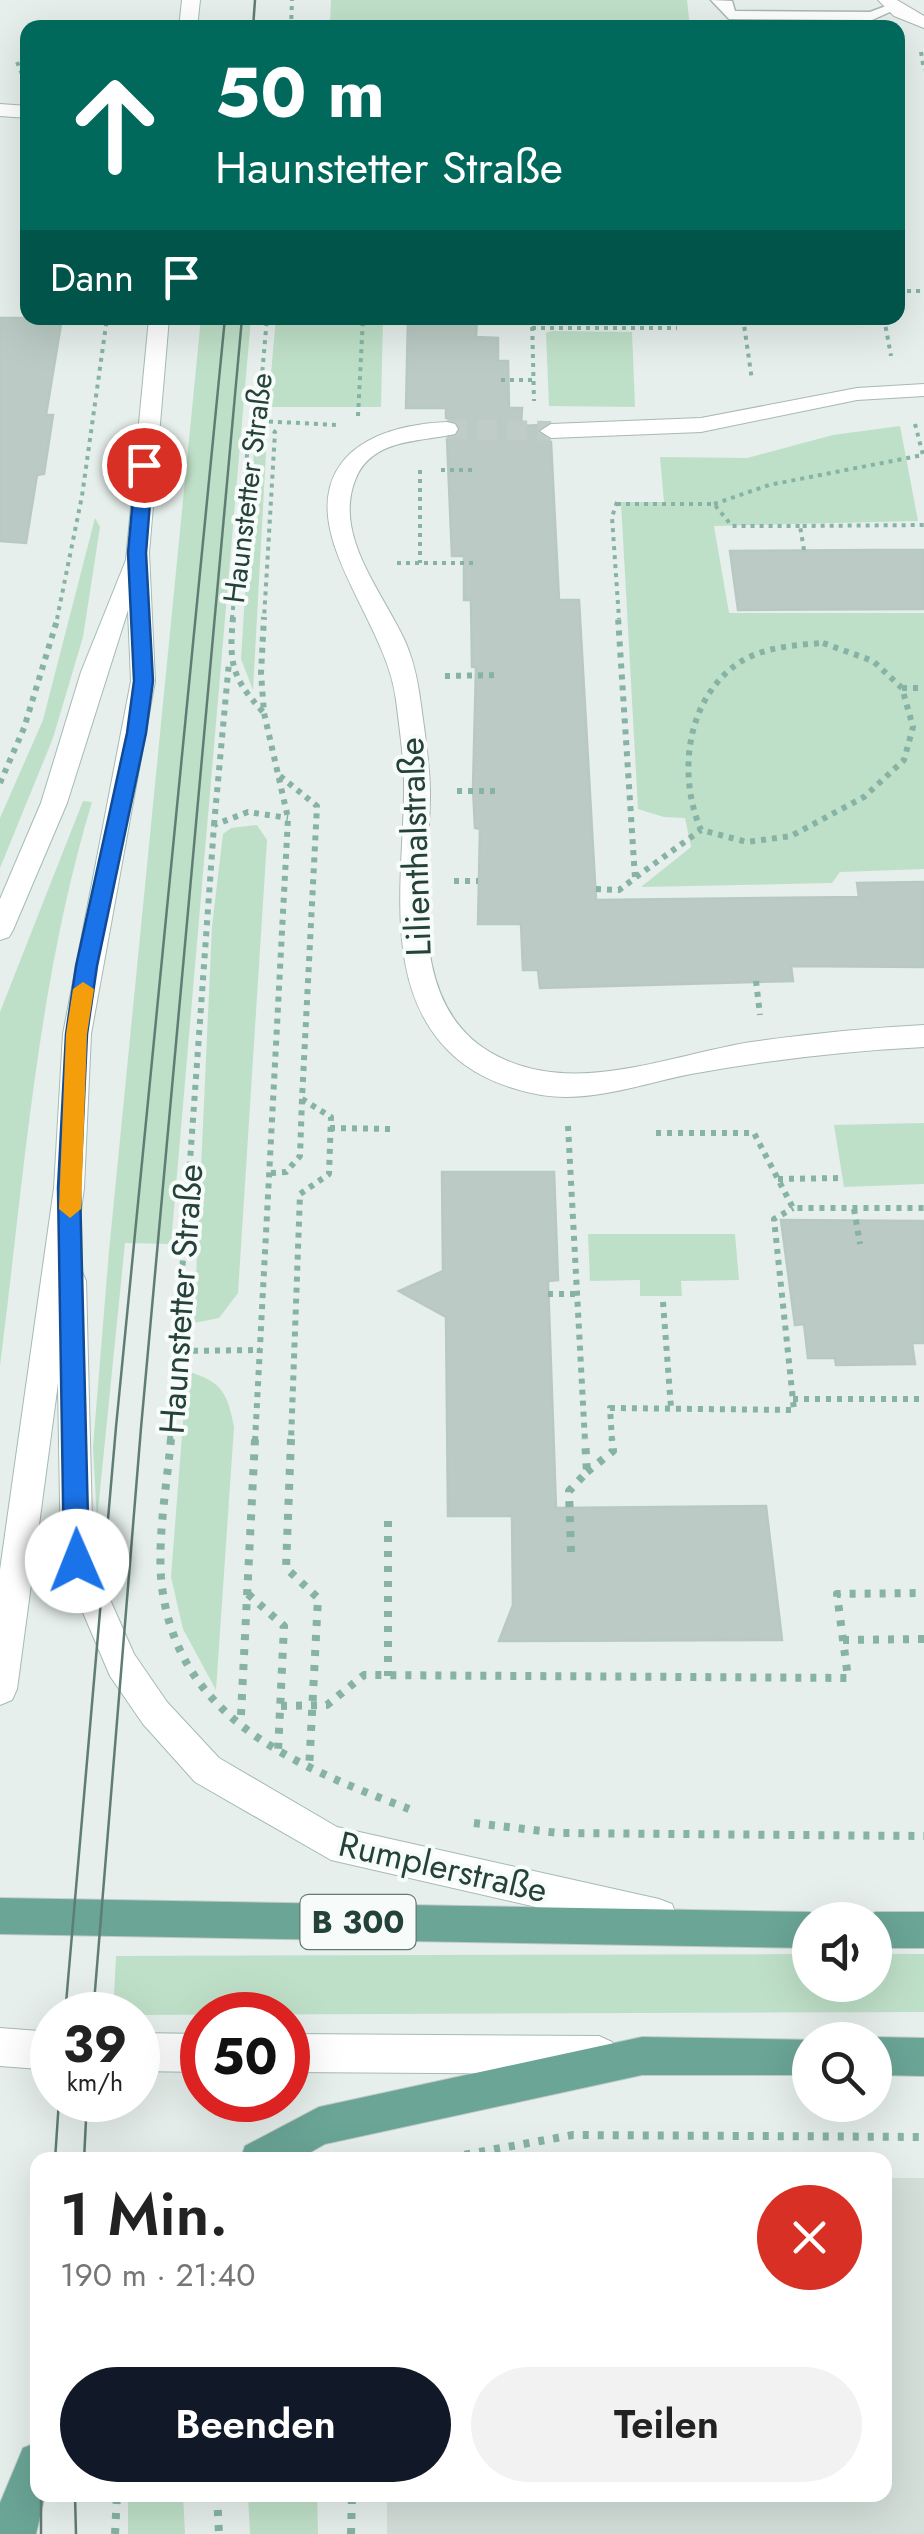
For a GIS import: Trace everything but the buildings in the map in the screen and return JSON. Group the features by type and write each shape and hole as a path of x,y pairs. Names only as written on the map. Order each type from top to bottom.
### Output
{"main road":[{"path":"891,4 924,23"},
{"path":"0,1689 69,1188 77,1034 86,966 144,681 137,553 158,325"},
{"path":"551,431 701,425 857,394 924,390"},
{"name":"Lilienthalstraße","path":"447,429 422,429 385,441 358,456 340,490 340,531 406,676 417,791 414,949 425,989 444,1024 474,1056 529,1079 564,1086 607,1082 764,1050 924,1036"},
{"path":"0,930 54,803 94,672 137,553"},
{"name":"Rumplerstraße","path":"69,1188 77,1561 122,1665 155,1713 208,1770 331,1843 716,1930"},
{"name":"Rumplerstraße","path":"0,1916 792,1930"},
{"path":"892,1930 924,1930"},
{"path":"0,2047 30,2049"},
{"path":"310,2053 792,2056"},
{"path":"273,2152 318,2126 642,2056"},
{"path":"892,2056 924,2056"},
{"path":"15,2534 30,2483"}],"lane":[{"path":"718,0 727,4 729,16 872,16 891,4"}],"path":[{"path":"0,783 27,728 74,547 106,325"},
{"name":"Haunstetter Straße","path":"259,1740 217,1705 184,1663 168,1620 161,1575 214,825 249,433 258,421 267,325"},
{"path":"358,426 363,325"},
{"path":"743,325 754,396"},
{"path":"885,325 890,349"},
{"path":"534,410 532,328 677,328"},
{"path":"501,380 533,380"},
{"path":"635,878 612,516 616,503 714,504 768,485 923,455 914,416"},
{"path":"258,421 369,426 385,441"},
{"path":"241,1715 288,818 264,713 261,673 276,432 258,421"},
{"path":"420,470 420,563"},
{"path":"714,504 732,526 924,525"},
{"path":"800,526 804,550"},
{"path":"353,564 476,563"},
{"path":"824,643 870,658 902,688 912,708 913,736 905,759 886,780 860,799 799,833 775,840 736,841 701,830 692,815 686,784 694,731 704,705 739,663 778,646 824,643"},
{"path":"229,658 240,687 264,713"},
{"path":"406,676 498,675"},
{"path":"902,688 924,688"},
{"path":"271,1174 286,1172 300,1156 318,806 278,774"},
{"path":"214,825 248,812 288,818"},
{"path":"596,890 618,890 701,830"},
{"path":"564,1086 587,1472"},
{"path":"302,1100 331,1116 329,1174 300,1194 286,1568 318,1598 309,1771"},
{"path":"330,1128 392,1129"},
{"path":"656,1133 754,1132 793,1208"},
{"path":"778,1180 842,1178"},
{"path":"571,1552 570,1491 613,1451 610,1408 794,1410 774,1219 793,1208 924,1208"},
{"path":"854,1209 860,1244"},
{"path":"548,1294 577,1294"},
{"path":"663,1302 671,1408"},
{"path":"182,1351 260,1350"},
{"path":"792,1398 924,1399"},
{"path":"388,1521 388,1676"},
{"path":"247,1593 284,1626 278,1752"},
{"path":"281,1706 327,1706 364,1675 848,1678 837,1594 924,1593"},
{"path":"843,1640 924,1639"},
{"name":"Rumplerstraße","path":"259,1740 309,1771 415,1812"},
{"name":"Rumplerstraße","path":"468,1822 558,1834 924,1836"},
{"path":"479,2152 573,2135 924,2137"},
{"path":"115,2534 117,2502"},
{"path":"217,2502 219,2534"},
{"path":"352,2502 352,2534"}],"shaded area":[{"path":"892,2178 924,2178 924,2534 387,2534 387,2502 892,2502"}],"green space":[{"path":"331,0 687,0 689,20 330,20"},
{"path":"200,325 250,325 171,1244 125,1243 97,1520 93,1447"},
{"path":"275,325 383,325 381,407 268,407"},
{"path":"632,332 635,407 549,406 546,333"},
{"path":"900,426 918,521 714,526 729,613 924,613 924,869 840,872 832,883 641,887 691,847 685,818 638,809 621,502 664,502 660,457 747,458 833,435"},
{"path":"255,434 267,434 253,690 241,659"},
{"path":"95,518 100,527 83,637 53,738 0,868 0,818 43,720"},
{"path":"83,801 92,802 73,871 45,1011 0,1366 0,1012"},
{"path":"257,825 267,840 238,1293 219,1318 194,1323 212,926 223,834 231,828"},
{"path":"924,1123 924,1184 844,1187 834,1125"},
{"path":"588,1234 735,1234 739,1280 681,1281 682,1296 640,1296 640,1280 590,1281"},
{"path":"187,1371 208,1379 221,1390 234,1427 216,1690 183,1629 171,1577"},
{"path":"792,1954 792,2002 892,2002 892,1954 924,1954 924,2012 310,2014 310,1992 180,1992 180,2015 160,2015 160,1992 114,1992 116,1956"},
{"path":"128,2502 183,2502 185,2534 128,2534"},
{"path":"248,2502 317,2502 318,2534 250,2534"}],"tunnel":[{"path":"447,429 551,431"}],"tram line":[{"path":"254,20 255,0"},
{"path":"67,1992 116,1427 224,325"},
{"path":"95,1992 141,1428 241,325"},
{"path":"56,2152 58,2122"},
{"path":"84,2152 86,2122"},
{"path":"41,2502 41,2534"},
{"path":"75,2502 76,2534"}],"slow traffic":[{"path":"70,1209 77,1034 83,989"}],"route":[{"path":"77,1561 69,1188 77,1034 86,966 144,681 137,553 144,465"}]}
